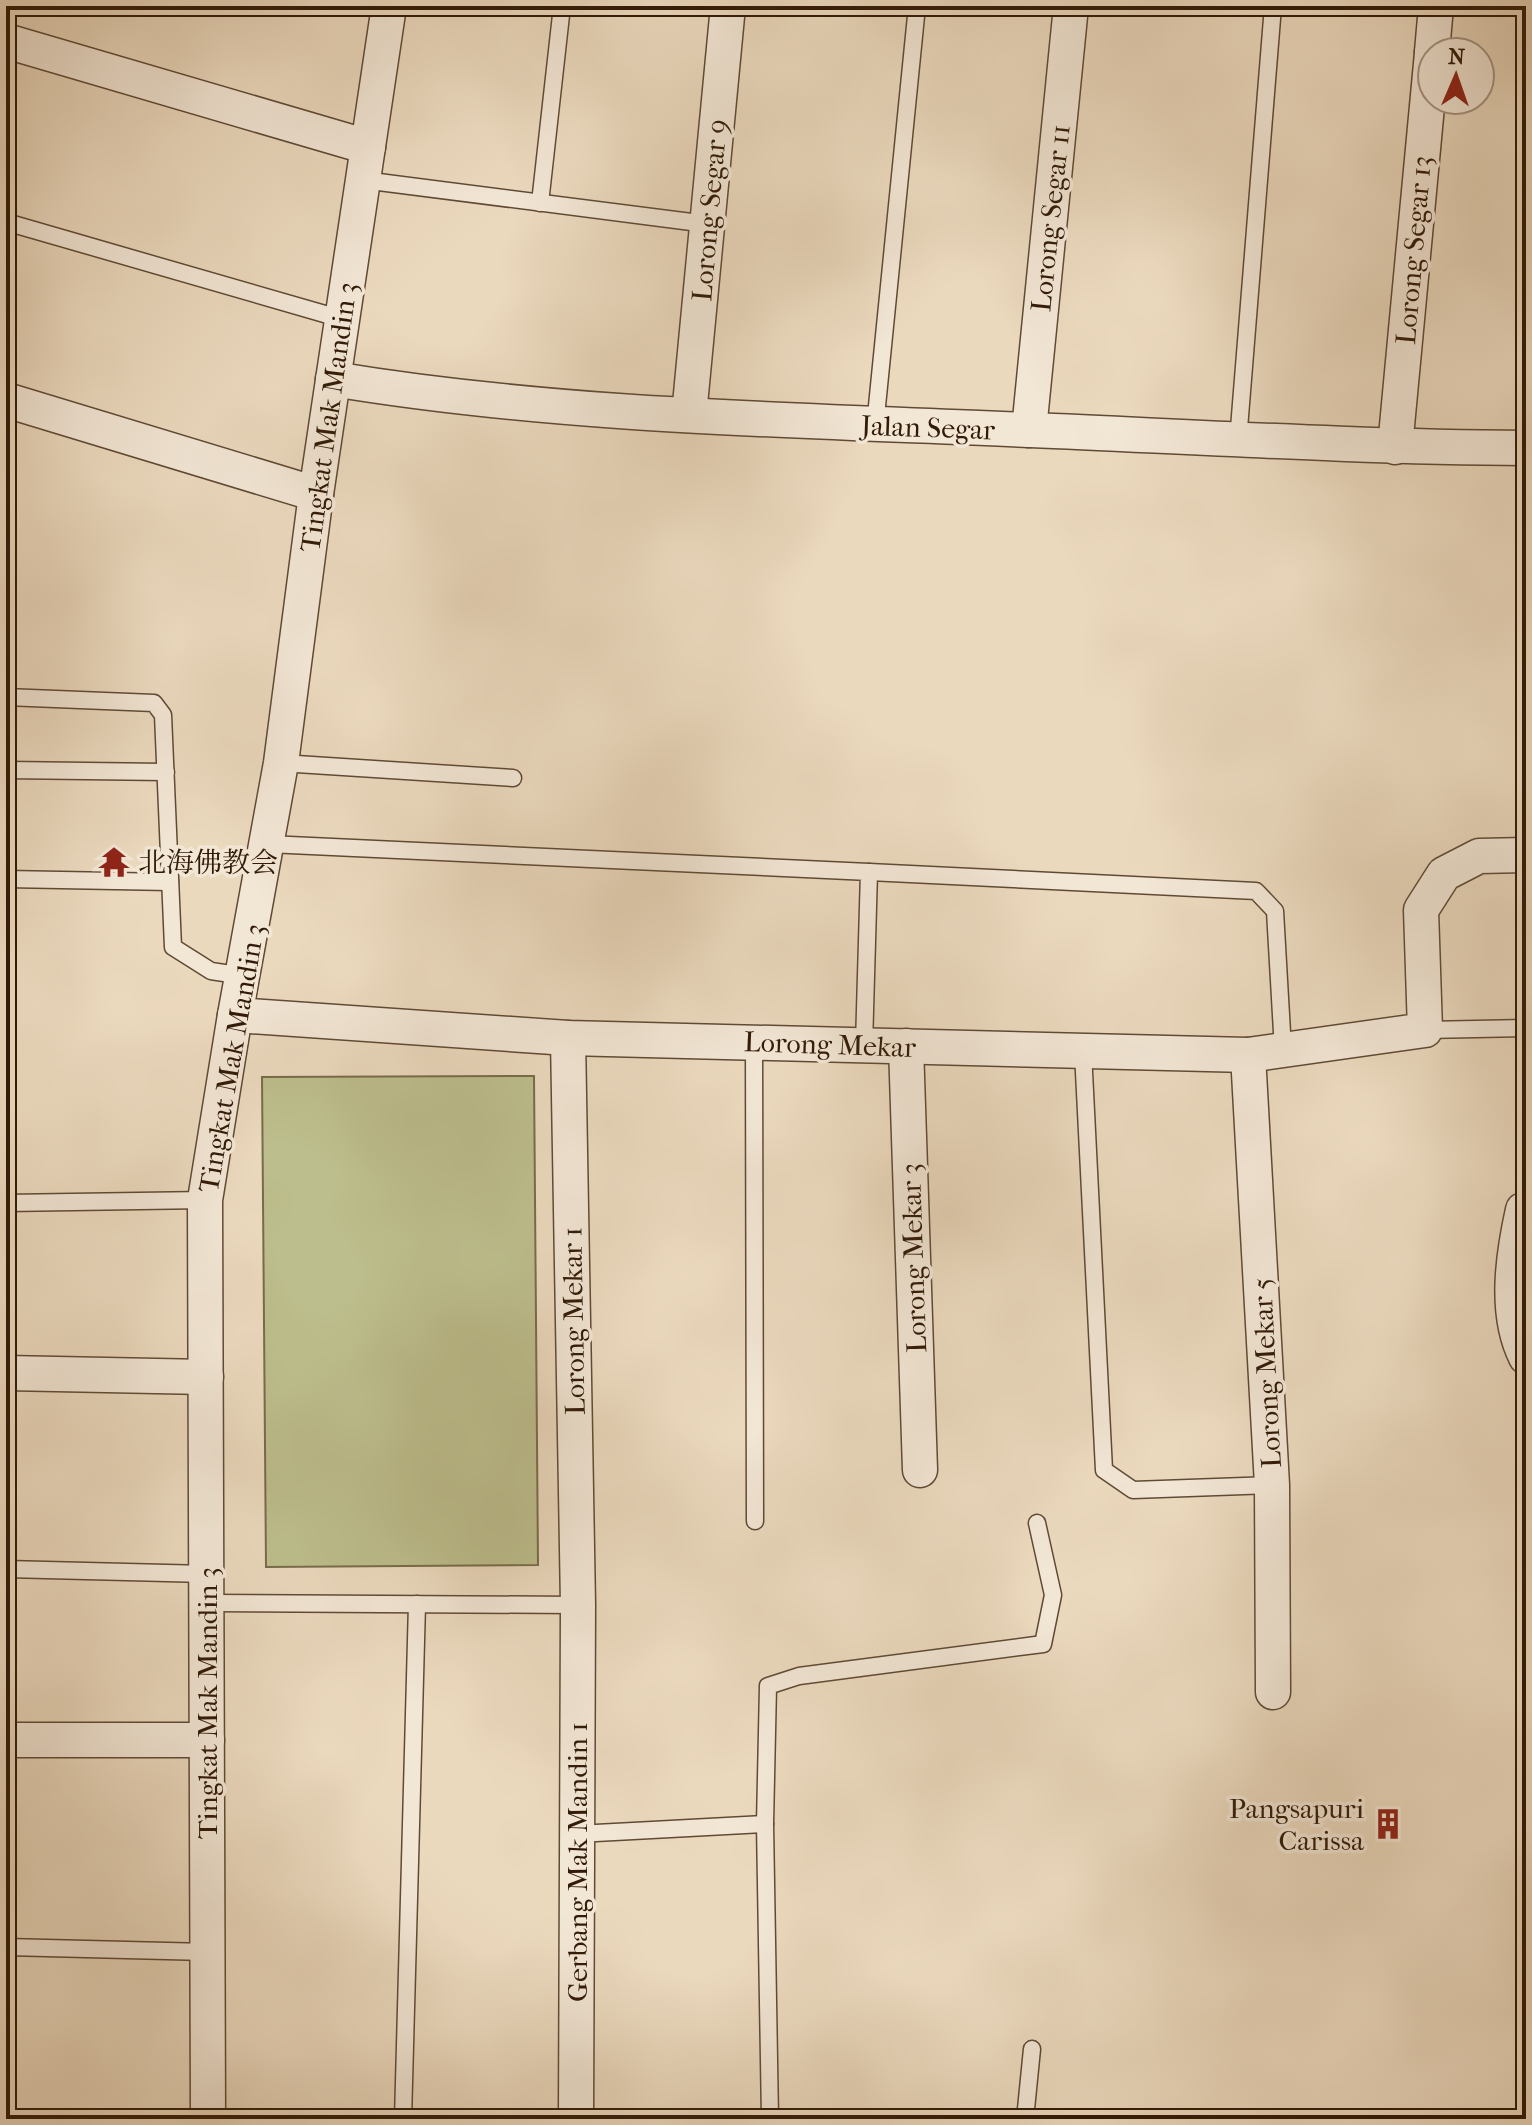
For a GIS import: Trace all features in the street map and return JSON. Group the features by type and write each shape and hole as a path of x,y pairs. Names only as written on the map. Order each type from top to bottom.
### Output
{"street":[{"name":"Tingkat Mak Mandin 3","path":"208,2119 205,1200 281,763 316,494 389,6"},
{"name":"Lorong Segar 9","path":"689,415 728,6"},
{"name":"Lorong Segar 11","path":"1029,430 1071,6"},
{"name":"Lorong Segar 13","path":"1433,36 1436,6"},
{"path":"6,41 365,164"},
{"name":"Lorong Segar 13","path":"1395,447 1426,116"},
{"name":"Jalan Segar","path":"333,379 443,397 875,426 1395,447 1526,448"},
{"path":"6,400 316,494"},
{"path":"1425,1030 1421,910 1444,874 1479,856 1526,855"},
{"name":"Lorong Mekar","path":"235,1015 568,1038 1248,1055 1425,1030"},
{"name":"Lorong Mekar 1","path":"568,1038 578,1605"},
{"name":"Lorong Mekar 3","path":"906,1046 920,1470"},
{"name":"Lorong Mekar 5","path":"1248,1055 1272,1485 1273,1692"},
{"path":"1526,1209 1513,1257 1514,1309 1526,1357"},
{"path":"6,1373 206,1377"},
{"name":"Gerbang Mak Mandin 1","path":"576,2119 578,1605"},
{"path":"6,1740 207,1740"}],"lane":[{"path":"540,203 562,6"},
{"path":"875,426 917,6"},
{"path":"1238,441 1273,6"},
{"path":"365,164 540,203 707,224"},
{"path":"6,222 342,319"},
{"path":"6,697 154,703 163,715 173,947 211,971 244,976"},
{"path":"281,763 513,778"},
{"path":"6,770 166,772"},
{"path":"268,844 1256,891 1275,911 1283,1050"},
{"path":"864,1045 869,872"},
{"path":"6,879 170,882"},
{"path":"1425,1030 1526,1028"},
{"path":"754,1042 755,1521"},
{"path":"1083,1052 1104,1470 1133,1490 1272,1485"},
{"path":"6,1203 205,1200"},
{"path":"770,2119 765,1824 768,1686 799,1676 1043,1644 1053,1595 1037,1523"},
{"path":"6,1569 207,1589 417,1604 578,1605"},
{"path":"403,2119 417,1604"},
{"path":"577,1834 765,1824"},
{"path":"6,1947 207,1952"},
{"path":"1025,2119 1032,2049"}],"green space":[{"path":"534,1076 538,1565 266,1567 262,1077"}],"place":[{"name":"北海佛教会","path":"114,862"},
{"name":"Pangsapuri Carissa","path":"1388,1824"}]}
